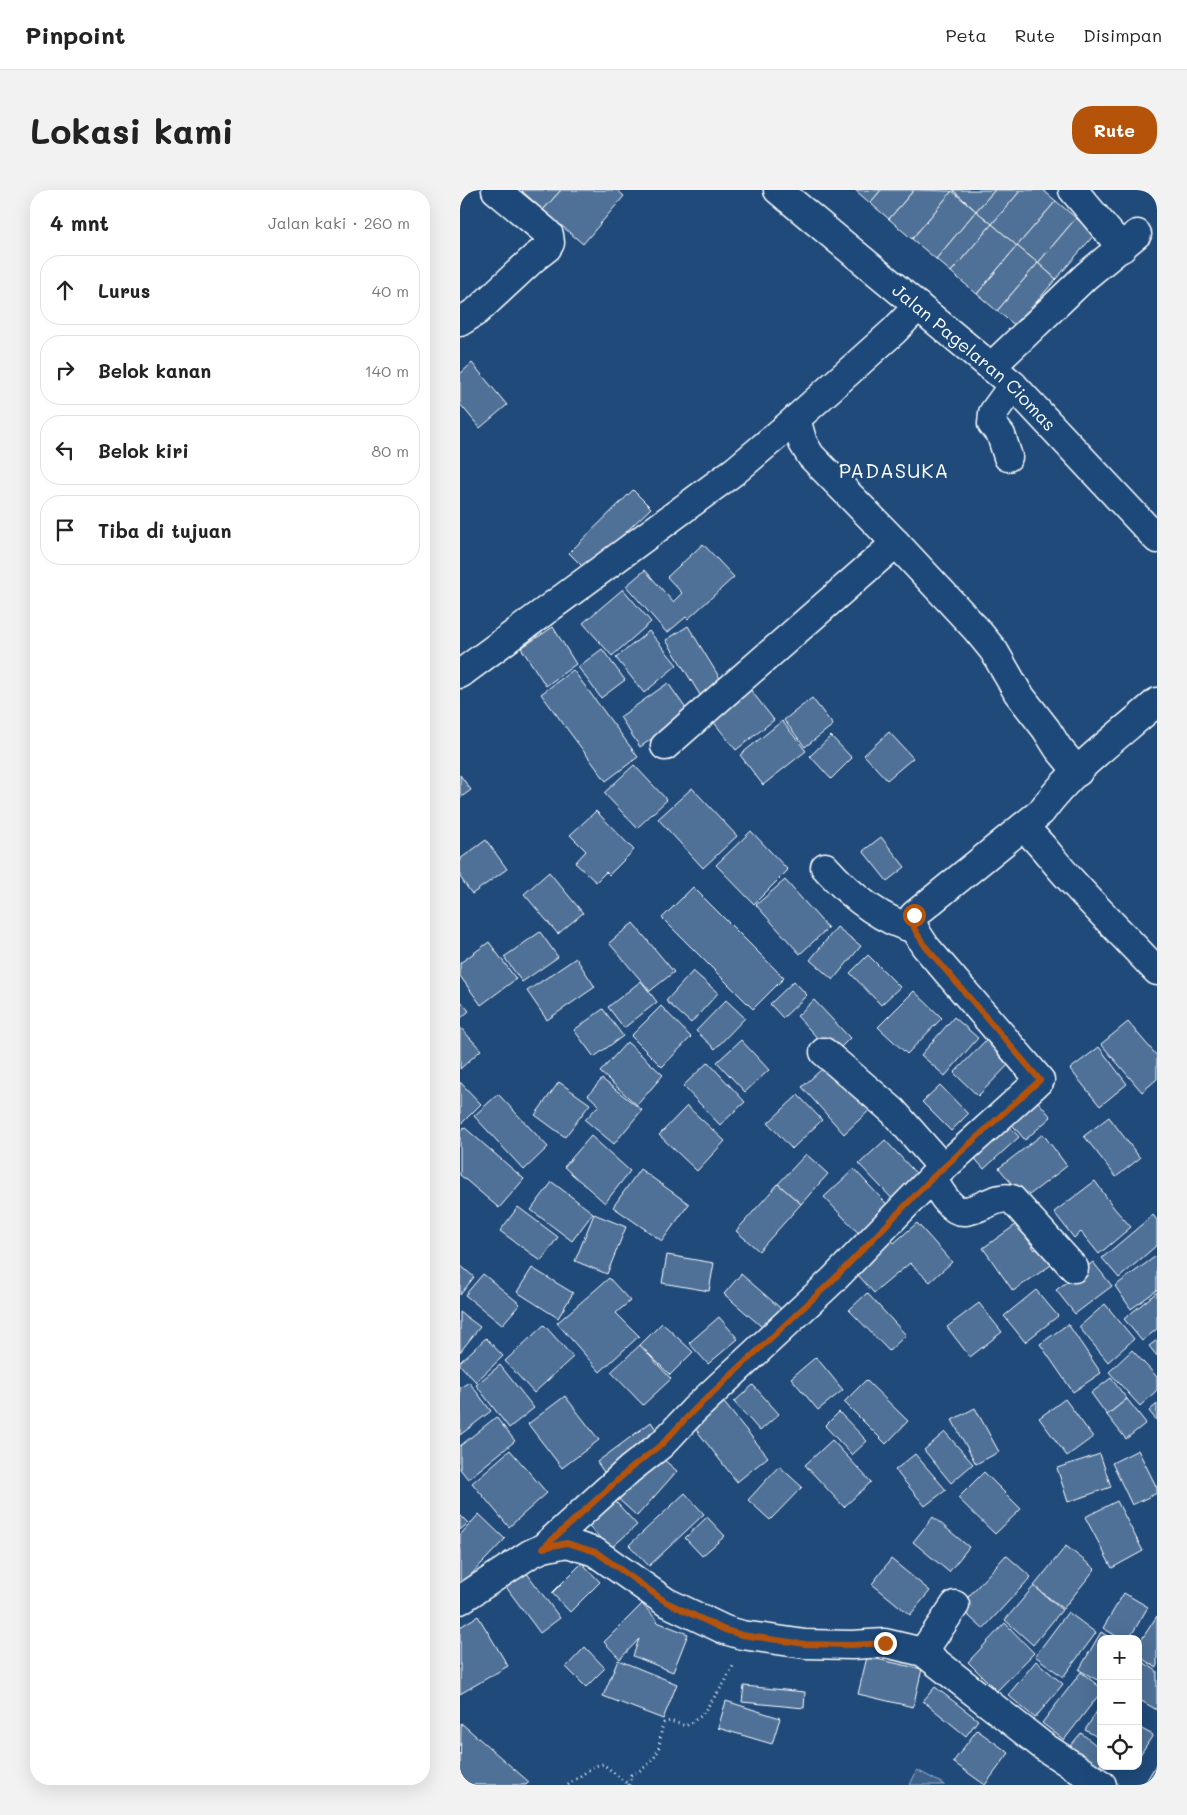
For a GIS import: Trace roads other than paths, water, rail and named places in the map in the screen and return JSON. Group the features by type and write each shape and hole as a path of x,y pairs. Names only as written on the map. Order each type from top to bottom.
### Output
{"street":[{"path":"466,310 547,248 550,242 549,235 544,230 496,190"},
{"name":"Jalan Pagelaran Ciomas","path":"778,190 1013,385 1157,539"},
{"path":"991,367 1086,276 1129,241 1073,190"},
{"path":"460,674 736,470 796,419 918,306"},
{"path":"1008,457 1001,435 992,424 993,414 1013,385"},
{"path":"796,419 803,443 810,456 896,543 994,651 1018,693 1078,772"},
{"path":"665,746 896,543"},
{"path":"543,1548 630,1469 662,1444 694,1410 833,1280 938,1173 1040,1080 925,946 915,929 912,919 914,915 1041,812 1051,798 1099,751 1157,702"},
{"path":"1023,827 1039,840 1057,865 1157,971"},
{"path":"825,866 844,887 878,913 901,926 915,929"},
{"path":"824,1052 893,1111 938,1173 954,1209 961,1212 1004,1197 1012,1198 1074,1268"},
{"path":"460,1600 530,1554 543,1548 567,1543 596,1552 666,1602 725,1630 742,1635 805,1644 852,1645 885,1643 924,1652 1043,1746 1102,1785"},
{"path":"924,1652 955,1605"}],"district":[{"name":"PADASUKA","path":"894,470"}]}
